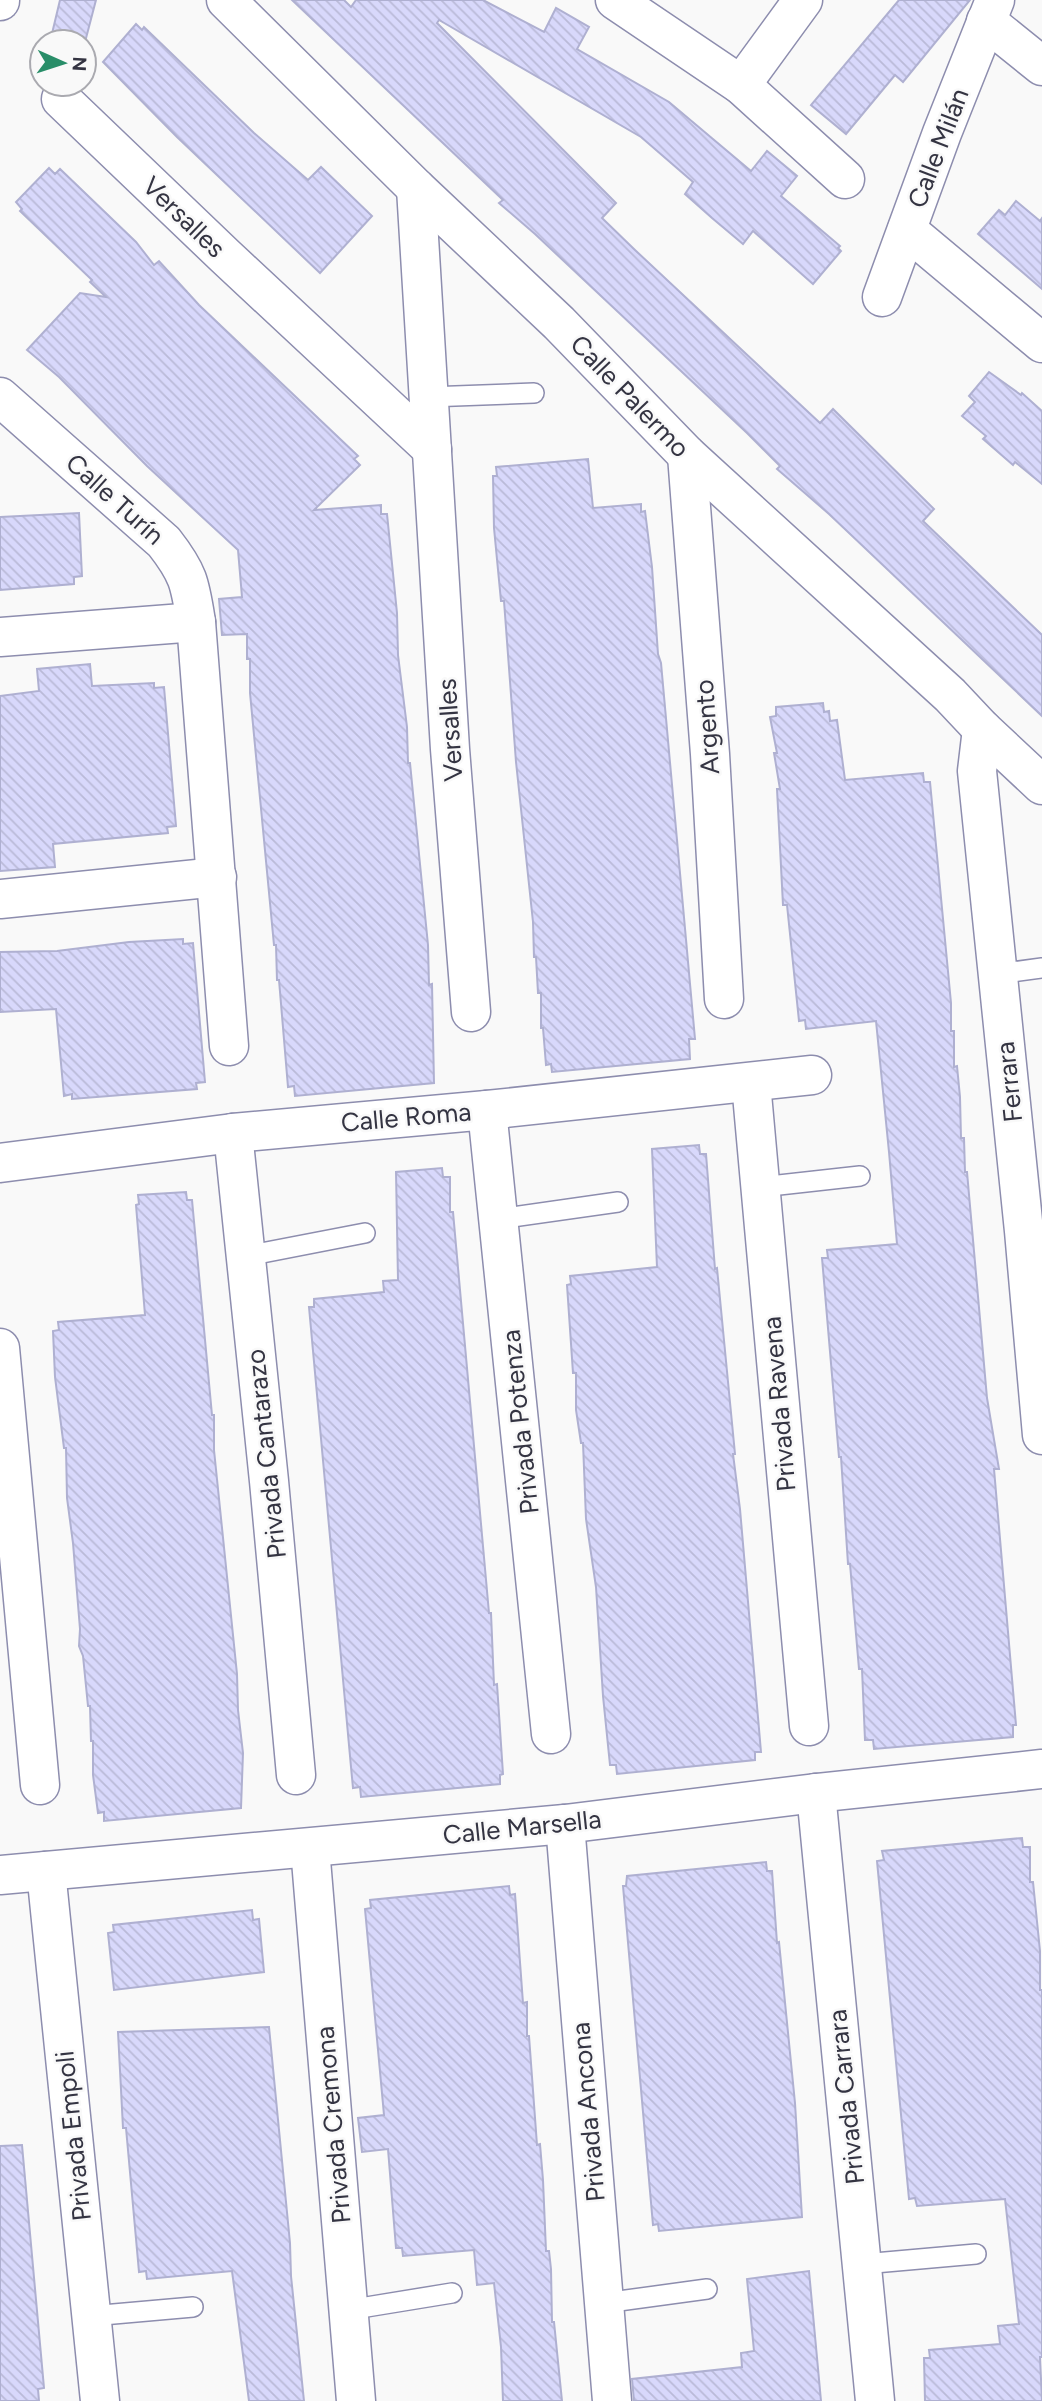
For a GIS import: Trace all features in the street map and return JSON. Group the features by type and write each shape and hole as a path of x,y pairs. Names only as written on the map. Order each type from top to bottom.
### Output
{"street":[{"name":"Calle Palermo","path":"226,0 416,188 559,323 687,455 950,695 1042,785"},
{"path":"615,0 741,85 845,179"},
{"path":"741,85 803,0"},
{"path":"990,11 1042,66"},
{"name":"Calle Milán","path":"882,296 990,11"},
{"name":"Versalles","path":"61,99 432,449"},
{"name":"Versalles","path":"416,188 450,749 471,1012"},
{"path":"907,230 1042,343"},
{"name":"Calle Turín","path":"0,397 164,542 190,581 197,622 229,1046"},
{"name":"Argento","path":"687,455 710,754 724,999"},
{"path":"0,637 197,622"},
{"name":"Ferrara","path":"982,729 977,771 1042,1435"},
{"path":"0,900 218,877"},
{"name":"Calle Roma","path":"0,1163 233,1133 487,1110 812,1075"},
{"name":"Privada Ravena","path":"751,1083 809,1726"},
{"name":"Privada Potenza","path":"487,1110 551,1734"},
{"name":"Privada Cantarazo","path":"233,1133 296,1775"},
{"path":"0,1349 12,1605 40,1785"},
{"name":"Calle Marsella","path":"0,1875 565,1824 1042,1769"},
{"name":"Privada Carrara","path":"816,1793 876,2401"},
{"name":"Privada Ancona","path":"565,1824 612,2401"},
{"name":"Privada Cremona","path":"310,1848 356,2401"},
{"name":"Privada Empoli","path":"47,1871 100,2401"}],"lane":[{"path":"428,397 534,393"},
{"path":"998,974 1042,968"},
{"path":"761,1187 860,1176"},
{"path":"498,1219 618,1202"},
{"path":"246,1256 365,1233"},
{"path":"863,2264 976,2255"},
{"path":"604,2303 707,2289"},
{"path":"348,2310 452,2293"},
{"path":"91,2316 193,2307"}],"building":[{"path":"60,0 96,0 89,28 53,28"},
{"path":"292,0 344,0 351,7 356,0 483,0 544,32 556,8 589,27 577,49 669,102 751,171 767,151 797,176 781,196 840,246 838,248 841,251 813,284 753,231 743,244 712,218 685,194 693,182 641,137 439,20 437,23 616,203 602,218 820,423 833,409 934,509 923,521 1042,635 1042,716 829,514 777,469 780,466 747,433 499,203 503,200"},
{"path":"899,0 970,0 903,82 895,75 846,134 811,105"},
{"path":"136,24 142,30 144,27 254,133 308,180 321,167 372,216 320,273 177,137 103,62"},
{"path":"49,168 55,174 60,169 136,242 154,265 159,261 199,305 358,456 354,459 360,465 314,510 381,505 381,514 387,514 408,763 428,945 429,985 432,984 434,1083 295,1096 294,1086 288,1087 250,693 247,634 222,635 219,599 242,597 238,550 147,466 59,377 27,350 80,293 106,297 90,282 92,280 20,211 22,209 16,202"},
{"path":"1016,201 1040,221 1042,218 1042,289 978,234 999,210 1005,215"},
{"path":"989,372 1021,395 1022,393 1042,411 1042,484 1015,462 1013,465 983,439 986,436 962,416 975,402 969,396"},
{"path":"588,459 593,508 641,504 641,512 645,511 695,1039 689,1039 690,1059 552,1072 551,1064 546,1065 541,1028 541,993 538,993 534,957 504,601 501,601 494,528 493,476 497,476 496,467"},
{"path":"79,513 82,576 74,577 74,584 0,590 0,517"},
{"path":"90,664 92,686 154,683 154,688 164,687 176,826 167,827 168,833 53,844 55,867 0,871 0,696 39,691 37,669"},
{"path":"823,703 824,712 829,711 830,721 837,720 845,780 923,773 924,782 930,782 951,1003 951,1031 954,1031 954,1067 957,1066 961,1138 964,1138 987,1398 999,1469 994,1469 1016,1725 1013,1725 1013,1737 874,1749 873,1740 865,1740 862,1669 859,1669 848,1564 822,1258 828,1258 827,1250 897,1244 889,1152 876,1021 806,1029 805,1020 799,1021 787,905 783,905 777,789 780,789 770,717 776,716 776,707"},
{"path":"183,939 183,944 193,943 205,1082 196,1083 197,1089 72,1099 72,1094 64,1096 56,1009 0,1012 0,952 57,951 129,942"},
{"path":"699,1145 700,1154 706,1154 761,1752 755,1752 755,1760 617,1774 616,1765 610,1765 596,1587 586,1519 583,1443 576,1410 576,1373 573,1373 567,1285 571,1284 570,1276 657,1267 652,1149"},
{"path":"442,1168 443,1177 450,1177 450,1212 453,1212 491,1613 494,1685 497,1684 503,1774 500,1775 500,1784 361,1797 360,1787 353,1788 309,1307 314,1307 314,1299 384,1292 383,1281 398,1280 396,1172"},
{"path":"186,1192 187,1200 192,1200 214,1415 214,1450 243,1753 241,1808 104,1821 104,1812 98,1813 93,1775 90,1706 83,1656 79,1646 80,1629 67,1498 66,1448 55,1377 53,1331 59,1330 58,1322 145,1315 136,1205 139,1204 138,1195"},
{"path":"1022,1838 1023,1847 1030,1847 1030,1882 1033,1882 1042,1990 1042,2401 925,2401 924,2358 930,2358 929,2350 1000,2344 998,2326 1019,2324 1005,2199 917,2206 915,2198 909,2199 877,1861 884,1860 882,1851"},
{"path":"766,1862 767,1871 772,1871 777,1943 779,1942 795,2103 802,2217 659,2231 658,2224 653,2225 623,1886 626,1886 627,1876"},
{"path":"509,1886 510,1895 515,1894 523,2003 527,2002 527,2036 537,2145 540,2144 546,2251 549,2251 551,2269 552,2322 562,2401 503,2401 501,2347 494,2283 477,2285 474,2250 403,2256 402,2248 396,2248 388,2149 362,2152 358,2118 384,2115 365,1909 371,1908 370,1900"},
{"path":"252,1910 253,1920 259,1919 264,1972 114,1990 108,1933 114,1932 113,1925"},
{"path":"269,2027 304,2401 249,2401 232,2271 147,2279 146,2271 139,2272 126,2128 123,2128 118,2032"},
{"path":"22,2145 44,2388 38,2389 39,2401 0,2401 0,2146"},
{"path":"809,2271 821,2401 634,2401 632,2379 742,2367 741,2353 754,2351 747,2279"}]}
